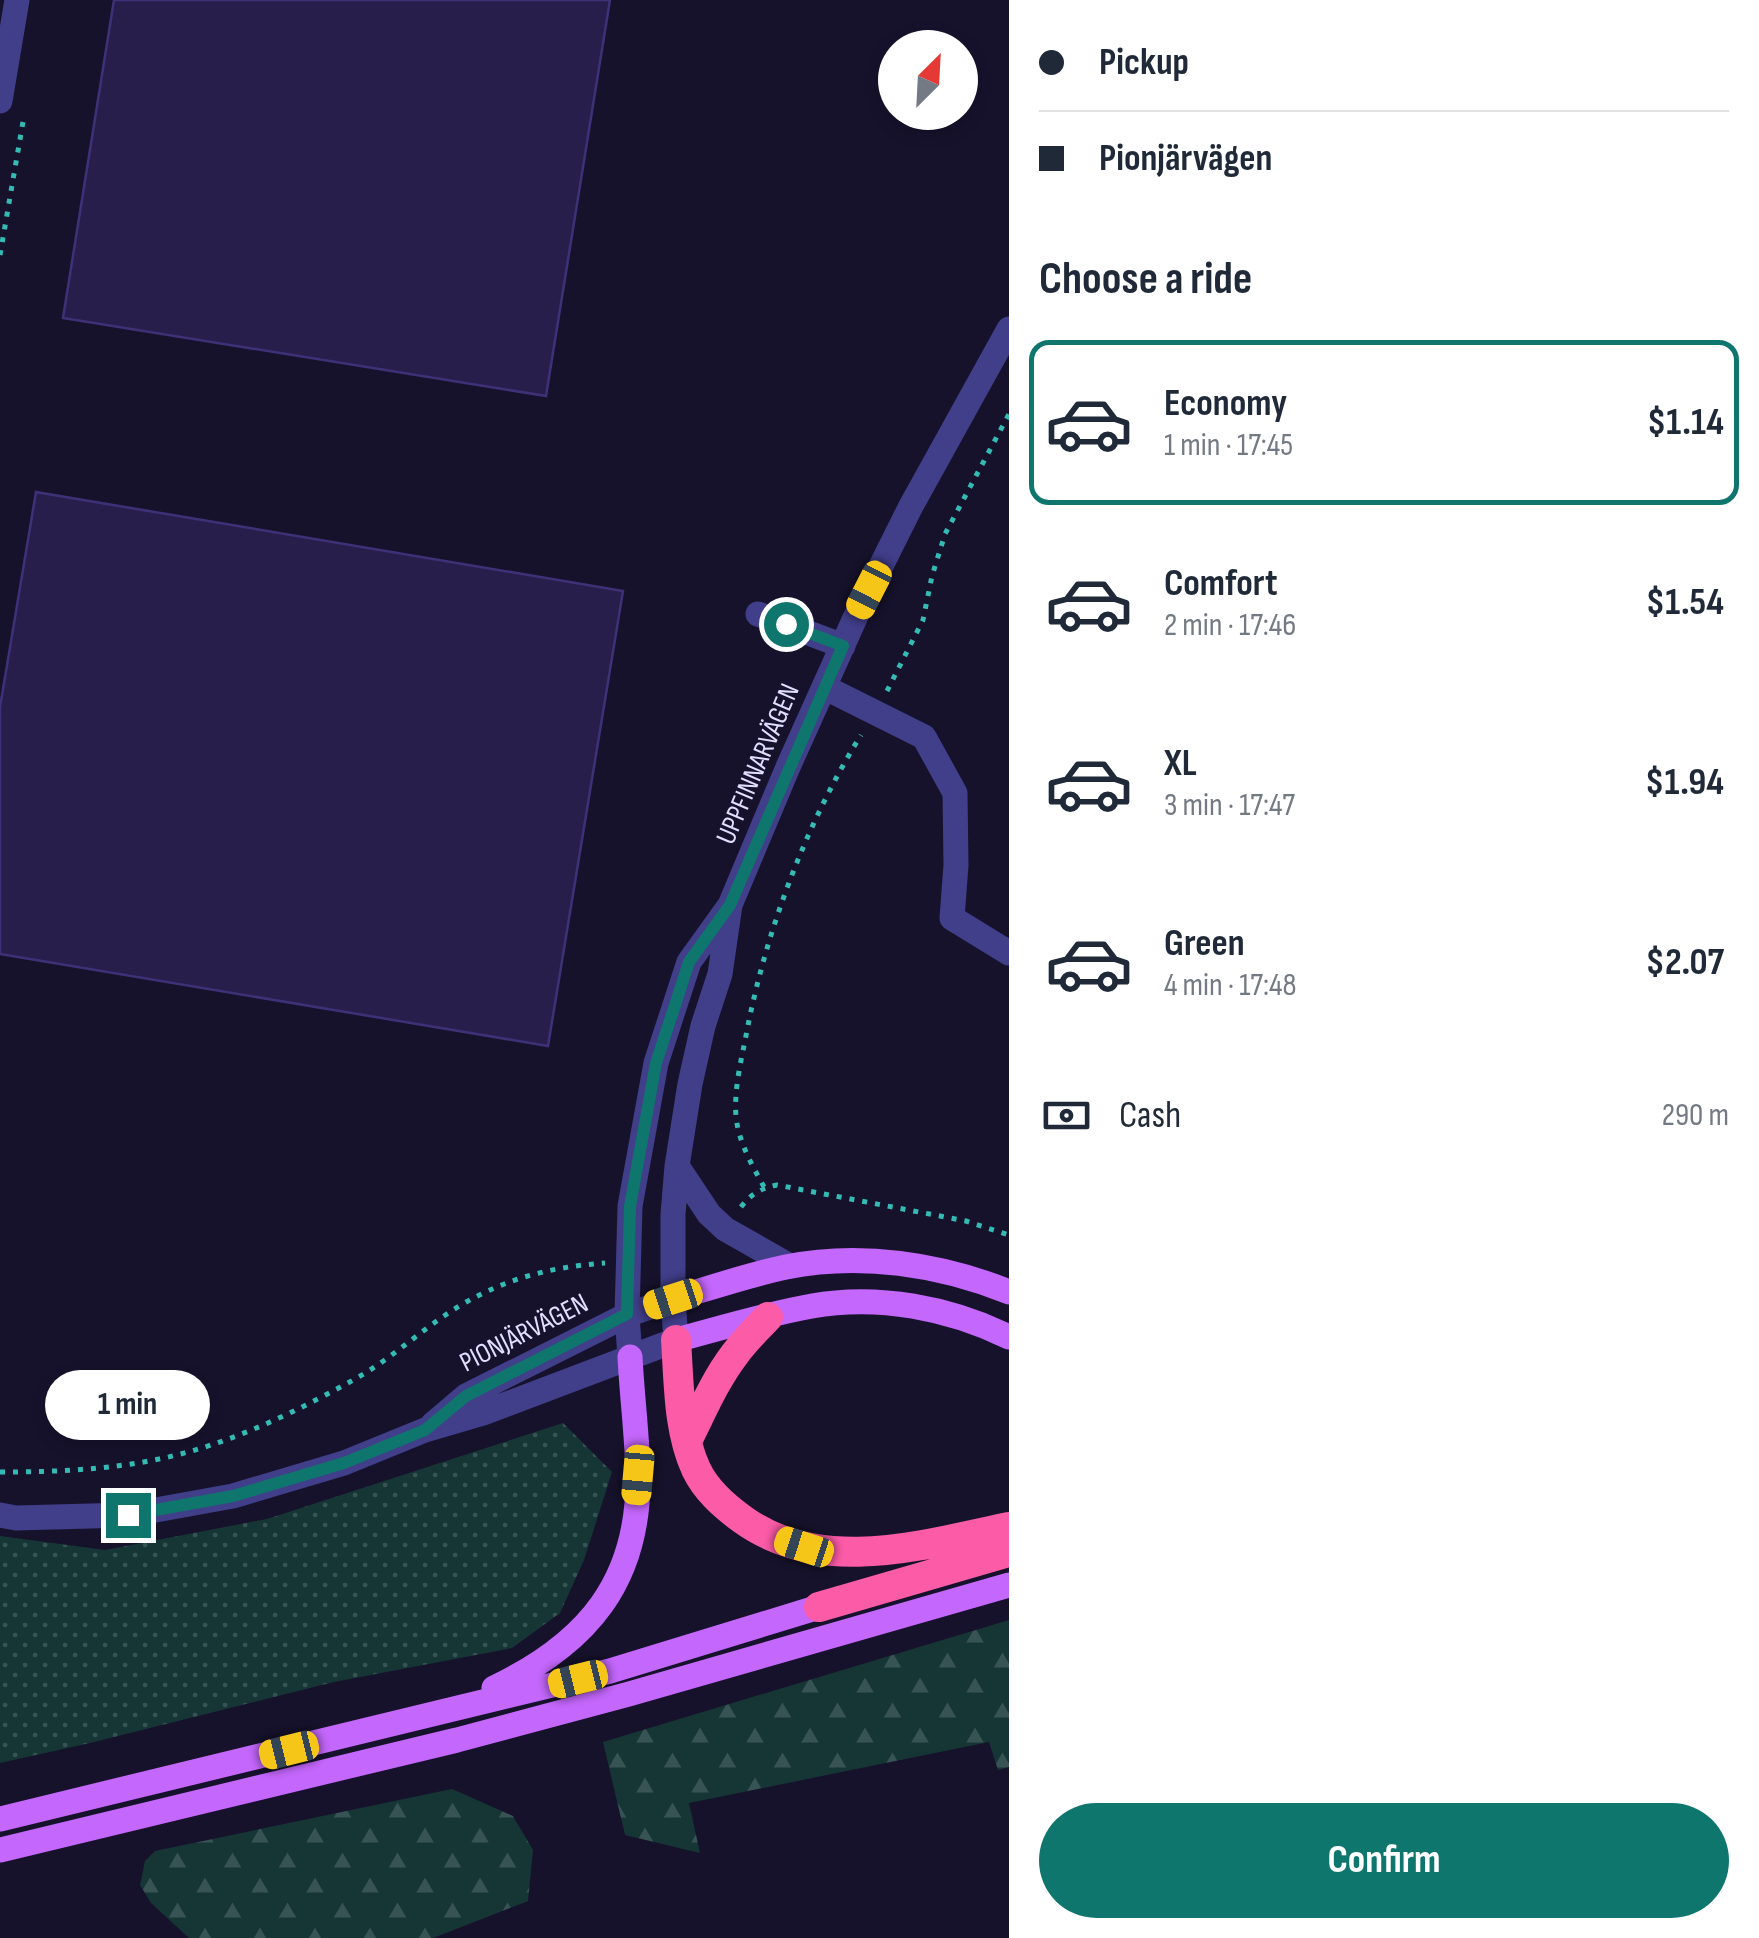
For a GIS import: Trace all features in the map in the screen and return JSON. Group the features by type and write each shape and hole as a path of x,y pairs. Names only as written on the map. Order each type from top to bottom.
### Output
{"highway":[{"path":"687,1441 724,1369 768,1317"},
{"path":"676,1340 687,1441 696,1468 726,1508 762,1531 804,1547 849,1552 909,1548 1009,1527"},
{"path":"819,1607 1009,1552"}],"main road":[{"name":"PIONJÄRVÄGEN","path":"673,1299 790,1266 848,1262 937,1269 1009,1292"},
{"name":"PIONJÄRVÄGEN","path":"676,1340 814,1305 871,1302 960,1316 1009,1337"},
{"path":"449,1710 547,1660 601,1609 618,1577 634,1525 638,1475 630,1357"},
{"path":"0,1850 629,1694 1009,1585"},
{"path":"0,1819 610,1671 819,1607"}],"street":[{"path":"0,101 17,0"},
{"name":"UPPFINNARVÄGEN","path":"630,1357 630,1206 656,1063 689,962 730,905 843,646 912,506 1009,329"},
{"path":"758,614 843,646"},
{"path":"824,687 924,736 955,792 952,918 1009,953"},
{"name":"UPPFINNARVÄGEN","path":"676,1340 676,1166 694,1065 720,974 730,905"},
{"path":"676,1166 709,1214 725,1229 790,1266"},
{"name":"PIONJÄRVÄGEN","path":"425,1430 466,1396 627,1314 673,1299"},
{"name":"PIONJÄRVÄGEN","path":"0,1515 128,1515 233,1496 344,1463 676,1340"}],"path":[{"path":"0,255 27,98"},
{"path":"764,1187 744,1148 736,1116 739,1070 750,1014 780,908 844,763 899,672 922,620 945,534 1009,414"},
{"path":"725,1229 744,1203 764,1187 778,1185 966,1221 1009,1236"},
{"path":"0,1472 116,1466 188,1452 246,1431 356,1378 458,1307 493,1288 572,1265 627,1261"}],"green space":[{"path":"563,1423 612,1472 584,1560 560,1613 512,1648 334,1682 0,1763 0,1536 105,1550 267,1519"},
{"path":"1009,1620 1009,1767 998,1770 989,1742 689,1803 700,1853 625,1835 603,1742"},
{"path":"452,1789 513,1816 533,1850 528,1901 433,1938 189,1938 151,1903 140,1885 145,1861 155,1851"}],"building":[{"path":"114,0 610,0 546,396 63,318"},
{"path":"36,492 623,591 548,1046 0,954 0,707"}],"route":[{"path":"128,1515 233,1496 344,1463 425,1430 466,1396 627,1314 630,1206 656,1063 689,962 730,905 843,646 786,624"}]}
